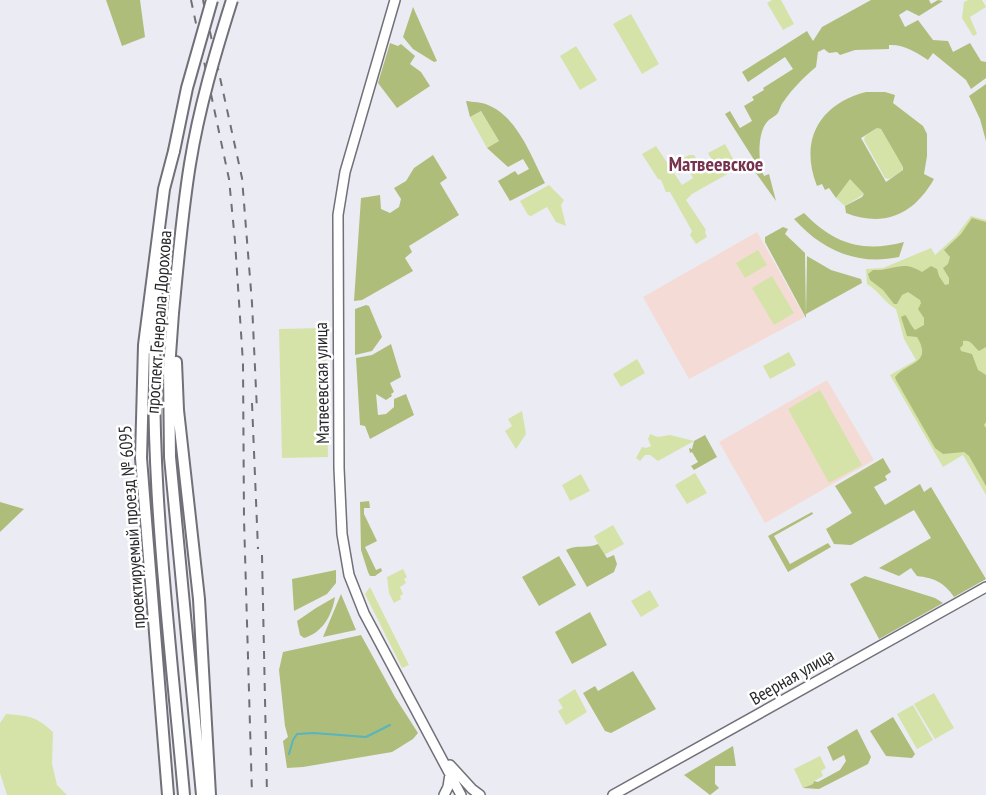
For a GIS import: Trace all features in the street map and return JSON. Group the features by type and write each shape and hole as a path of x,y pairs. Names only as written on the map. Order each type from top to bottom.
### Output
{"main road":[{"name":"проспект Генерала Дорохова","path":"184,795 156,457 155,315 158,272 174,151 187,88 212,0"},
{"name":"проспект Генерала Дорохова","path":"202,795 170,457 170,369 182,219 190,162 206,88 232,0"},
{"name":"проектируемый проезд № 6095","path":"168,795 141,458 144,345 165,189 174,151"},
{"path":"173,313 178,410 199,600 210,795"}],"street":[{"name":"Матвеевская улица","path":"395,0 345,172 338,215 339,462 342,534 350,574 364,613 438,750"},
{"name":"Веерная улица","path":"613,795 986,587"},
{"path":"438,750 461,795"},
{"path":"438,750 480,795"},
{"path":"444,795 450,779 449,771"}],"shaded area":[{"path":"757,232 805,317 689,379 643,297"},
{"path":"827,380 874,460 765,523 719,442"}],"green space":[{"path":"106,0 140,0 145,37 122,46"},
{"path":"772,0 781,0 794,24 783,30 767,3"},
{"path":"871,0 929,0 931,4 938,0 943,1 919,16 907,10 899,15 905,27 918,20 933,40 948,41 953,52 970,43 981,61 986,62 986,78 971,89 966,80 933,53 928,60 914,51 899,46 889,45 889,49 855,50 840,55 837,52 829,53 824,49 818,52 816,67 791,92 778,113 767,122 761,133 761,164 764,176 769,174 776,201 753,169 758,166 725,114 730,111 740,128 752,121 744,106 754,100 752,97 764,90 763,88 793,69 785,57 748,82 742,72 807,31 813,41 822,27"},
{"path":"982,0 986,7 970,17 977,34 973,36 962,18 964,2"},
{"path":"413,7 437,61 434,62 413,49 403,37"},
{"path":"631,14 659,64 642,74 613,24"},
{"path":"390,43 398,46 401,44 415,56 410,64 421,72 430,86 397,108 378,83"},
{"path":"576,46 597,80 580,90 560,56"},
{"path":"986,84 986,141 980,119 969,96"},
{"path":"866,92 885,92 895,95 893,103 923,126 927,134 924,174 934,179 917,201 897,215 873,219 846,213 845,206 864,194 850,179 836,198 829,188 825,190 822,184 817,186 810,154 812,140 825,115 836,105","holes":["877,128 881,129 903,167 903,170 886,182 861,138"]},
{"path":"466,101 488,105 508,119 516,128 545,183 510,201 498,181 515,171 518,175 529,169 523,159 508,167 487,148 499,141 481,111 470,117"},
{"path":"481,111 499,141 487,148 470,117"},
{"path":"877,128 881,129 903,167 902,171 889,179 885,178 864,140 865,136"},
{"path":"725,144 738,168 692,194 686,200 706,230 707,237 696,244 690,235 692,231 670,192 666,192 661,180 658,179 642,154 656,146 682,185 693,178 688,169 679,175 672,164 689,155 694,155 704,172 715,166 708,153"},
{"path":"433,155 447,178 440,183 459,215 409,246 412,252 405,258 413,271 362,300 354,301 361,198 380,195 381,209 390,213 399,207 401,199 394,188 406,181 414,168"},
{"path":"850,178 864,194 845,206 836,198"},
{"path":"549,185 564,200 561,205 566,226 556,222 547,207 531,216 528,215 520,201"},
{"path":"804,213 827,232 850,243 875,246 904,242 899,257 869,259 841,253 828,247 794,219"},
{"path":"971,216 986,220 986,495 963,455 943,467 890,375 916,360 904,339 896,309 867,284 866,269 883,268 931,248 935,255 956,236"},
{"path":"972,218 986,222 986,347 979,351 970,342 963,341 960,348 961,351 972,354 978,370 986,375 986,422 984,425 986,428 986,486 969,456 964,452 943,454 935,448 896,380 895,377 917,361 922,352 917,337 907,336 901,317 905,315 915,330 924,325 924,318 918,309 920,300 908,292 902,295 897,304 894,304 883,290 870,280 868,274 873,270 903,266 909,266 922,272 931,266 937,269 945,285 949,284 949,278 943,268 948,264 950,257 944,250 961,234"},
{"path":"783,227 788,229 785,234 805,253 806,318 765,242 765,237"},
{"path":"758,250 767,265 745,278 736,263"},
{"path":"807,256 831,270 861,279 862,283 806,314"},
{"path":"772,276 794,313 774,325 752,288"},
{"path":"369,306 382,337 372,351 355,355 355,309"},
{"path":"325,328 328,457 282,458 279,329"},
{"path":"391,344 401,377 390,383 394,392 392,396 386,400 376,394 378,415 386,414 394,407 394,399 406,394 414,415 370,439 365,426 360,425 356,358 372,355"},
{"path":"789,352 796,365 770,379 763,366"},
{"path":"637,359 645,373 621,387 613,374"},
{"path":"820,390 862,465 829,483 788,409"},
{"path":"522,411 526,434 516,449 505,431 512,426 508,419"},
{"path":"650,434 658,437 670,435 694,441 658,461 650,455 645,455 640,461 636,458 642,447 651,446 648,439"},
{"path":"705,435 717,457 694,470 691,466 698,462 692,452 690,453 689,448 692,449 694,441"},
{"path":"883,458 891,472 885,476 887,480 874,487 885,505 920,484 924,492 931,487 986,579 954,597 942,584 917,576 911,568 899,576 879,568 931,538 914,510 851,545 834,544 826,529 852,513 835,486"},
{"path":"695,473 707,493 687,504 675,485"},
{"path":"581,474 590,491 570,501 562,485"},
{"path":"369,501 370,508 364,508 364,514 377,541 365,547 376,570 381,568 382,571 375,576 370,576 361,550 360,502"},
{"path":"0,502 24,509 0,532"},
{"path":"812,512 813,514 774,536 790,564 828,543 831,547 788,572 768,536"},
{"path":"613,525 624,544 604,555 594,536"},
{"path":"598,544 607,558 614,555 617,564 614,572 587,587 566,550"},
{"path":"559,556 576,585 539,606 522,577"},
{"path":"403,569 407,577 404,579 406,583 400,587 403,594 400,596 401,599 394,603 389,593 387,577"},
{"path":"336,570 336,583 327,594 294,611 292,579"},
{"path":"865,576 935,598 943,603 879,639 850,584"},
{"path":"370,587 409,665 402,668 365,594"},
{"path":"650,590 659,606 641,617 631,601"},
{"path":"341,594 356,630 323,637"},
{"path":"335,597 329,617 321,628 304,638 300,635 297,621"},
{"path":"590,612 607,645 572,664 555,632"},
{"path":"361,635 418,733 413,739 392,752 287,768 283,741 288,737 279,670 283,652"},
{"path":"633,671 656,709 611,733 605,731 583,693 595,686 598,691"},
{"path":"575,689 587,712 566,725 558,711 563,708 558,700"},
{"path":"934,693 954,728 935,739 914,704"},
{"path":"913,705 933,740 917,749 897,714"},
{"path":"6,714 32,718 53,732 52,764 57,785 67,795 7,795 0,773 0,723"},
{"path":"893,717 915,754 912,758 886,756 870,731"},
{"path":"857,729 871,757 868,764 819,789 803,788 840,770 846,761 844,755 833,761 827,747"},
{"path":"733,746 736,766 715,766 715,784 719,788 710,795 684,775"},
{"path":"820,756 826,768 821,771 823,776 803,788 794,769"}],"waterway":[{"path":"289,754 297,734 366,737 390,725"}],"railway":[{"path":"191,0 229,179 235,241 243,363 244,519 252,795"},
{"path":"203,0 242,178 252,303 257,411"},
{"path":"252,403 258,549"},
{"path":"262,555 267,795"}],"district":[{"name":"Матвеевское","path":"716,164"}]}
